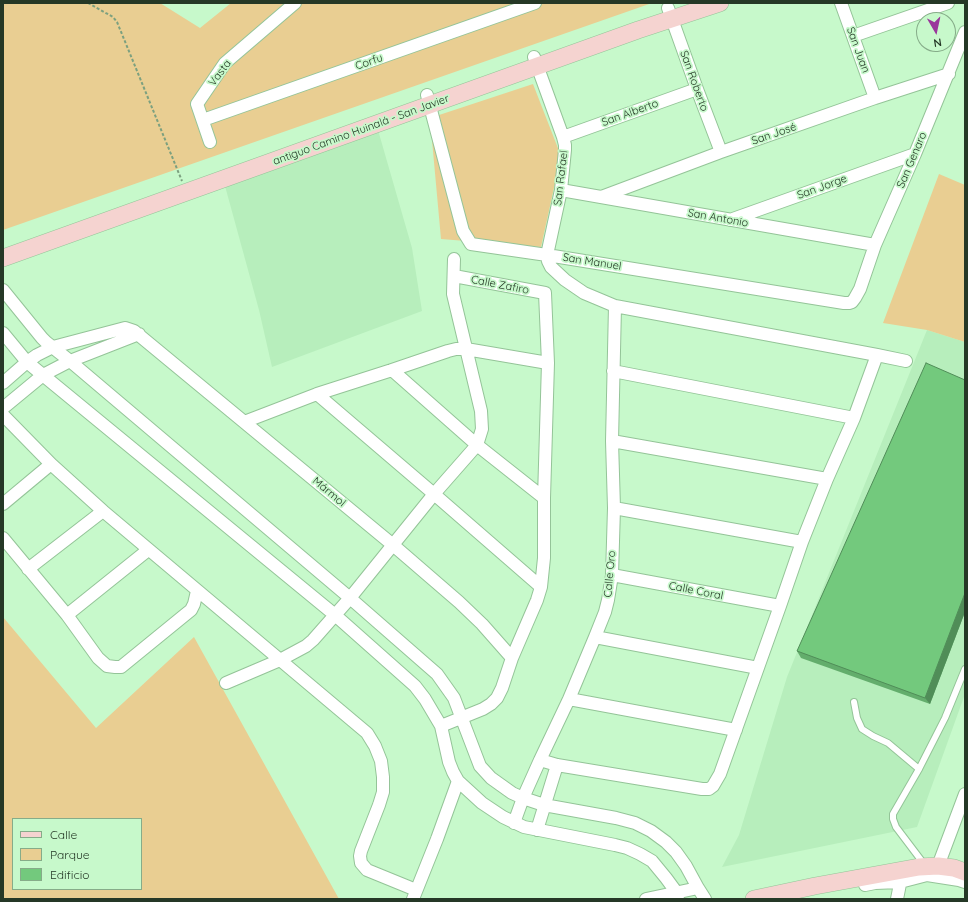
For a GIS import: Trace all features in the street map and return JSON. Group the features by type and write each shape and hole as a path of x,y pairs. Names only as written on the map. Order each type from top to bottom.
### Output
{"main road":[{"path":"670,14 685,3"},
{"path":"3,249 305,138 428,100 670,14 720,3"},
{"name":"antiguo Camino Huinalá - San Javier","path":"3,258 428,100"},
{"path":"754,899 815,886 901,876 918,867 954,868 965,872"}],"street":[{"name":"Vasta","path":"210,142 198,104 225,62 295,3"},
{"name":"Corfu","path":"203,120 535,3"},
{"name":"San Juan","path":"841,3 875,98"},
{"path":"854,36 948,3"},
{"name":"San Roberto","path":"670,14 721,152"},
{"name":"San Genaro","path":"860,289 876,245 949,74 965,32"},
{"name":"San Rafael","path":"536,62 563,138 565,150 561,190 547,255"},
{"name":"San José","path":"601,197 721,152 875,98 949,74"},
{"name":"San Alberto","path":"563,138 697,89"},
{"name":"San Manuel","path":"428,100 463,231 471,244 844,303 852,302 860,289"},
{"name":"San Jorge","path":"729,220 915,154"},
{"name":"San Antonio","path":"561,190 876,245"},
{"path":"547,255 551,267 565,280 584,293 615,306 906,361"},
{"path":"226,683 280,660 309,643 350,598 434,494 477,444 482,429 481,411 453,294 454,259"},
{"name":"Calle Zafiro","path":"454,276 545,294 548,363"},
{"path":"3,290 42,338 52,347 70,360 437,674 454,698 480,766 491,778 512,794 544,805 616,818 635,823 651,831 666,842 676,852 705,899"},
{"name":"Calle Oro","path":"514,823 523,798 569,699 605,612 608,600 612,575 614,508 612,441 615,306"},
{"name":"Mármol","path":"3,383 27,362 52,347 124,328 131,329 139,334 393,545 459,602 482,624 512,658"},
{"path":"3,333 27,362 335,615 415,686 425,699 441,726 449,762 458,781 482,803 514,823 537,830 627,848 640,854 652,861 678,896"},
{"path":"3,408 43,375 70,360 139,334"},
{"path":"244,422 317,394 456,349 466,349 548,363 544,498 544,558 541,587 497,698 483,709 441,726"},
{"path":"540,760 557,765 709,789 713,786 736,730 802,542 827,479 854,418 877,355"},
{"path":"392,370 477,444 544,498"},
{"path":"613,371 854,418"},
{"path":"317,394 541,587"},
{"path":"3,415 50,464 103,511 366,733 375,746 381,761 383,777 383,792 379,806 360,856 361,863 367,870 415,894 458,781"},
{"path":"612,441 827,479"},
{"path":"3,504 50,464"},
{"path":"614,508 802,542"},
{"path":"28,569 103,511"},
{"path":"3,538 67,615 98,658 107,666 121,667 191,610 197,591"},
{"path":"67,615 148,550"},
{"name":"Calle Coral","path":"612,575 780,606"},
{"path":"595,637 758,668"},
{"path":"569,699 736,730"},
{"path":"537,830 557,765"},
{"path":"932,867 962,809 965,794"},
{"path":"791,899 875,883 901,876 927,875 965,882"},
{"path":"897,899 901,876"},
{"path":"646,899 678,896 698,888"}],"lane":[{"path":"932,867 896,827 893,814 919,769 945,718 965,669"},
{"path":"854,702 857,718 862,729 888,743 919,769"}],"path":[{"path":"88,3 113,16 117,22 183,184"}],"shaded area":[{"path":"378,130 412,248 422,311 272,367 259,310 225,186"},
{"path":"927,330 965,342 965,694 917,827 722,867 739,835 787,677"}],"green space":[{"path":"3,3 160,3 200,28 231,3 652,3 3,230"},
{"path":"533,84 561,156 541,247 441,239 430,118"},
{"path":"939,174 965,185 965,342 927,330 883,323"},
{"path":"3,617 96,728 194,637 339,899 3,899"}],"building":[{"path":"926,363 965,380 965,593 925,698 797,651"}]}
